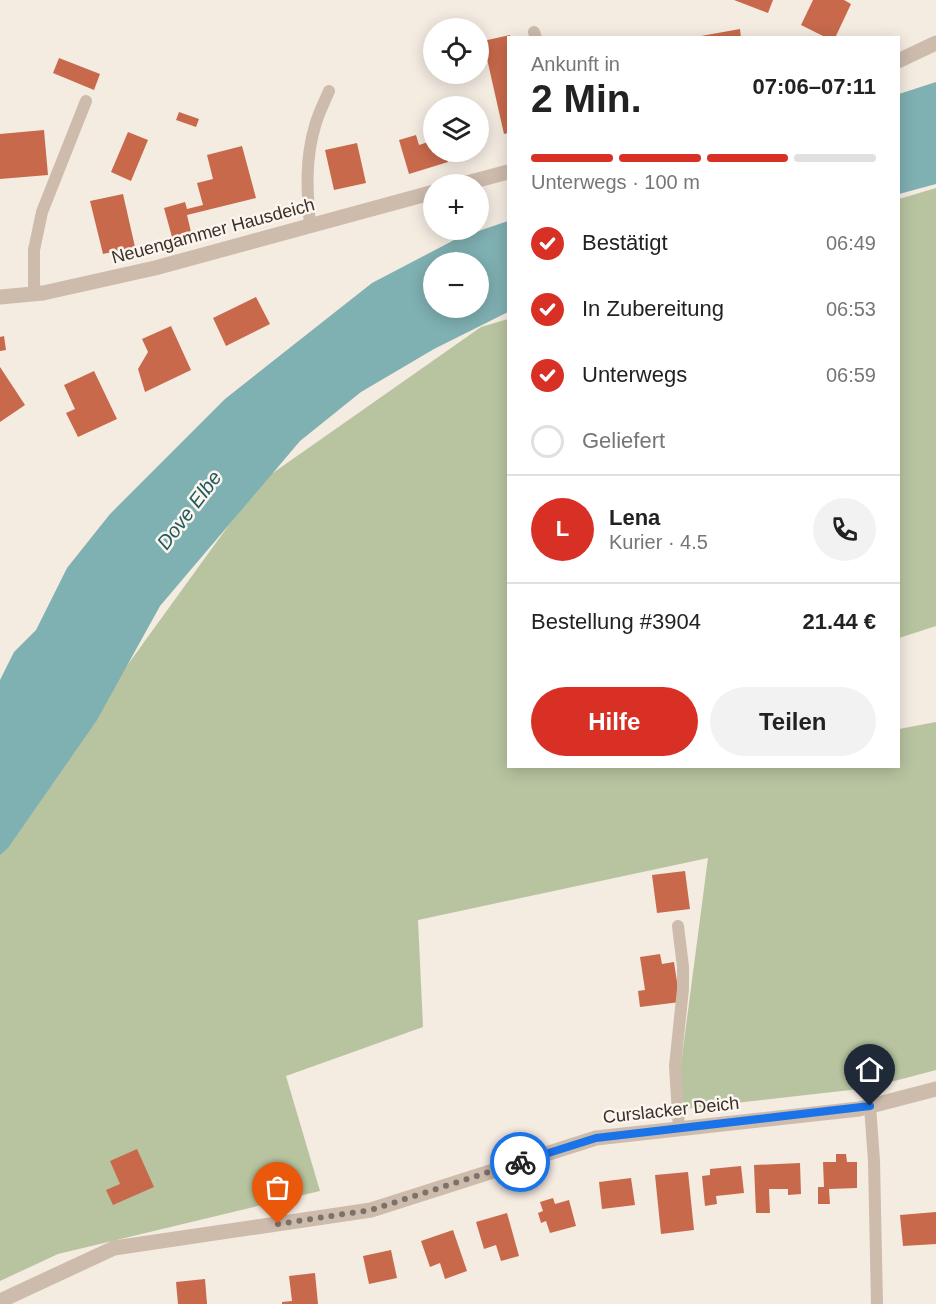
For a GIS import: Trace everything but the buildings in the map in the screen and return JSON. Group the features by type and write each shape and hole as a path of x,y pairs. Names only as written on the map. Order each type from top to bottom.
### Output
{"street":[{"path":"900,60 936,43"},
{"path":"489,177 507,172"},
{"name":"Neuengammer Hausdeich","path":"0,297 86,285 423,195"},
{"name":"Curslacker Deich","path":"0,1301 114,1248 371,1210 596,1138 870,1106 936,1089"}],"lane":[{"path":"310,225 306,185 309,153 315,126 329,91"},
{"path":"34,294 34,250 42,212 86,101"},
{"path":"678,926 683,978 675,1066 678,1129"},
{"path":"870,1106 874,1161 877,1304"}],"green space":[{"path":"936,188 936,626 900,638 900,199"},
{"path":"507,319 507,768 900,768 900,729 936,722 936,1070 868,1088 675,1110 708,858 418,920 423,1027 286,1076 320,1191 58,1254 0,1281 0,837 8,830 260,482 481,327"}],"water":[{"path":"936,82 936,184 900,194 900,94"},
{"name":"Dove Elbe","path":"507,221 507,312 434,349 361,392 300,441 160,606 97,720 8,848 0,855 0,680 14,652 36,630 67,568 110,514 225,399 372,283 423,256 423,318 489,318 489,252 431,252 454,240 489,240 489,227"}],"way so far":[{"path":"278,1224 371,1210 520,1162"}],"route":[{"path":"520,1162 596,1138 870,1106"}]}
